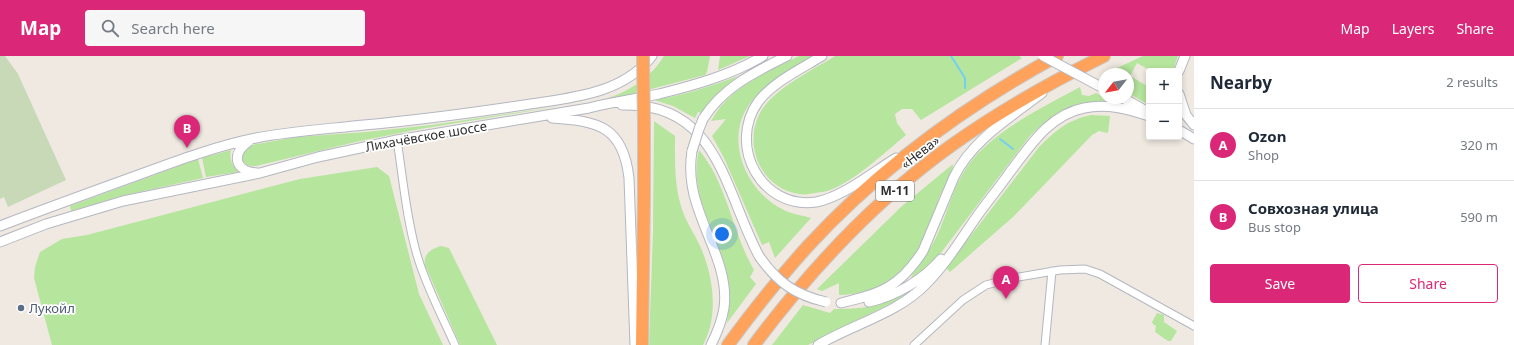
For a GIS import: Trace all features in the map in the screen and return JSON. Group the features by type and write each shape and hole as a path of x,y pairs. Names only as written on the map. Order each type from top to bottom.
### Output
{"highway":[{"path":"642,345 644,196 643,56"},
{"name":"«Нева»","path":"728,345 778,280 808,245 870,185 939,129 982,100 1057,56"},
{"name":"«Нева»","path":"754,345 794,292 885,199 951,146 1024,98 1104,56"}],"main road":[{"name":"Лихачёвское шоссе","path":"0,226 194,155 254,138 309,130 413,120 566,98 602,90 632,75 652,56"},
{"name":"Лихачёвское шоссе","path":"0,242 46,224 123,201 260,173 318,157 397,140 589,108 610,102 659,94 707,81 733,71 763,56"},
{"path":"711,345 721,320 724,307 724,284 714,249 694,195 690,173 692,151 703,119 717,101 734,85 787,56"},
{"path":"822,56 785,79 766,94 752,112 746,136 749,160 754,170 769,188 779,195 792,200 804,202 816,202 828,198 858,182 939,129"},
{"path":"1043,56 1098,84"},
{"path":"1180,68 1185,56"},
{"path":"841,303 876,294 902,278 916,262 923,251 954,177 966,157 975,147 1002,124 1069,74"},
{"path":"1182,103 1186,114 1194,124"},
{"path":"1134,104 1146,110"},
{"path":"589,108 619,105 645,106 661,110 689,124 707,142 720,167 759,256 773,274 789,288 799,294 826,302 870,302 890,296 911,284 939,261 977,216"},
{"path":"818,345 892,309 916,294 935,275 977,216 1035,140 1044,130 1060,118 1070,112 1083,108 1105,106 1130,110 1146,115"},
{"path":"525,119 548,118 593,123 614,137 623,150 626,158 629,178 635,345"},
{"path":"1182,132 1194,138"},
{"path":"254,138 238,151 237,159 238,164 245,170 260,173"}],"street":[{"path":"397,140 409,224 417,256 430,290 455,345"},
{"path":"914,345 963,300 978,289 995,282 1052,271 1085,270 1100,274 1194,326"},
{"path":"1045,345 1052,271"}],"green space":[{"path":"0,56 5,56 18,74 66,180 8,207 4,197 0,199"},
{"path":"664,56 710,56 705,75 603,100 638,84 652,72"},
{"path":"720,56 750,56 718,70"},
{"path":"799,56 814,56 766,87 752,101 743,115 739,130 739,145 742,161 748,175 757,189 769,200 785,211 811,218 775,258 769,242 762,245 724,158 712,136 726,119 711,121 719,109 738,90 761,75"},
{"path":"835,56 1019,56 1022,58 921,120 912,109 902,109 895,114 897,123 906,135 870,166 840,186 828,191 807,194 786,191 766,176 755,153 753,141 759,115 765,106 782,89"},
{"path":"1143,56 1178,56 1174,68 1146,68 1137,63 1134,69 1117,68"},
{"path":"738,76 709,102 701,113 698,112 695,118 673,106 654,100 697,90"},
{"path":"1134,78 1146,85 1146,103 1134,96"},
{"path":"1080,87 1082,95 1089,96 1096,93 1098,94 1098,102 1086,103 1056,114 1038,128 1029,137 940,254 923,270 911,278 933,243 958,182 972,161 984,148 1014,124"},
{"path":"561,106 420,129 360,141 256,166 246,165 242,158 242,151 251,145 297,137 431,125"},
{"path":"1091,115 1110,116 1108,133 1099,131 1092,135 1013,217 950,272 946,268 1039,147 1063,126"},
{"path":"654,121 675,136 676,174 680,203 685,217 701,248 710,276 713,299 711,323 703,345 649,345 653,232"},
{"path":"231,150 230,156 234,167 238,172 206,177 202,158"},
{"path":"699,150 716,177 723,192 740,240 754,270 750,277 756,284 727,323 729,300 728,277 699,193 697,165"},
{"path":"198,159 203,178 121,196 71,211 70,206"},
{"path":"953,164 948,181 939,198 923,240 906,265 896,275 871,289 856,293 839,295 839,283 822,291 817,289 902,206"},
{"path":"377,167 389,176 419,294 443,345 52,345 34,278 35,267 40,252 62,239 87,235 300,179"},
{"path":"441,246 449,248 497,345 460,345 425,265 425,258 428,252"},
{"path":"928,277 902,298 808,345 772,345 803,305 830,313 834,309 871,306 893,299"},
{"path":"1157,313 1164,315 1164,322 1177,331 1171,341 1168,341 1155,332 1156,326 1152,322"}],"waterway":[{"path":"951,56 965,78 965,88"},
{"path":"1000,139 1013,149"}],"place":[{"name":"Совхозная улица","path":"187,148"},
{"name":"Ozon","path":"1006,299"},
{"name":"Лукойл","path":"21,308"}]}
